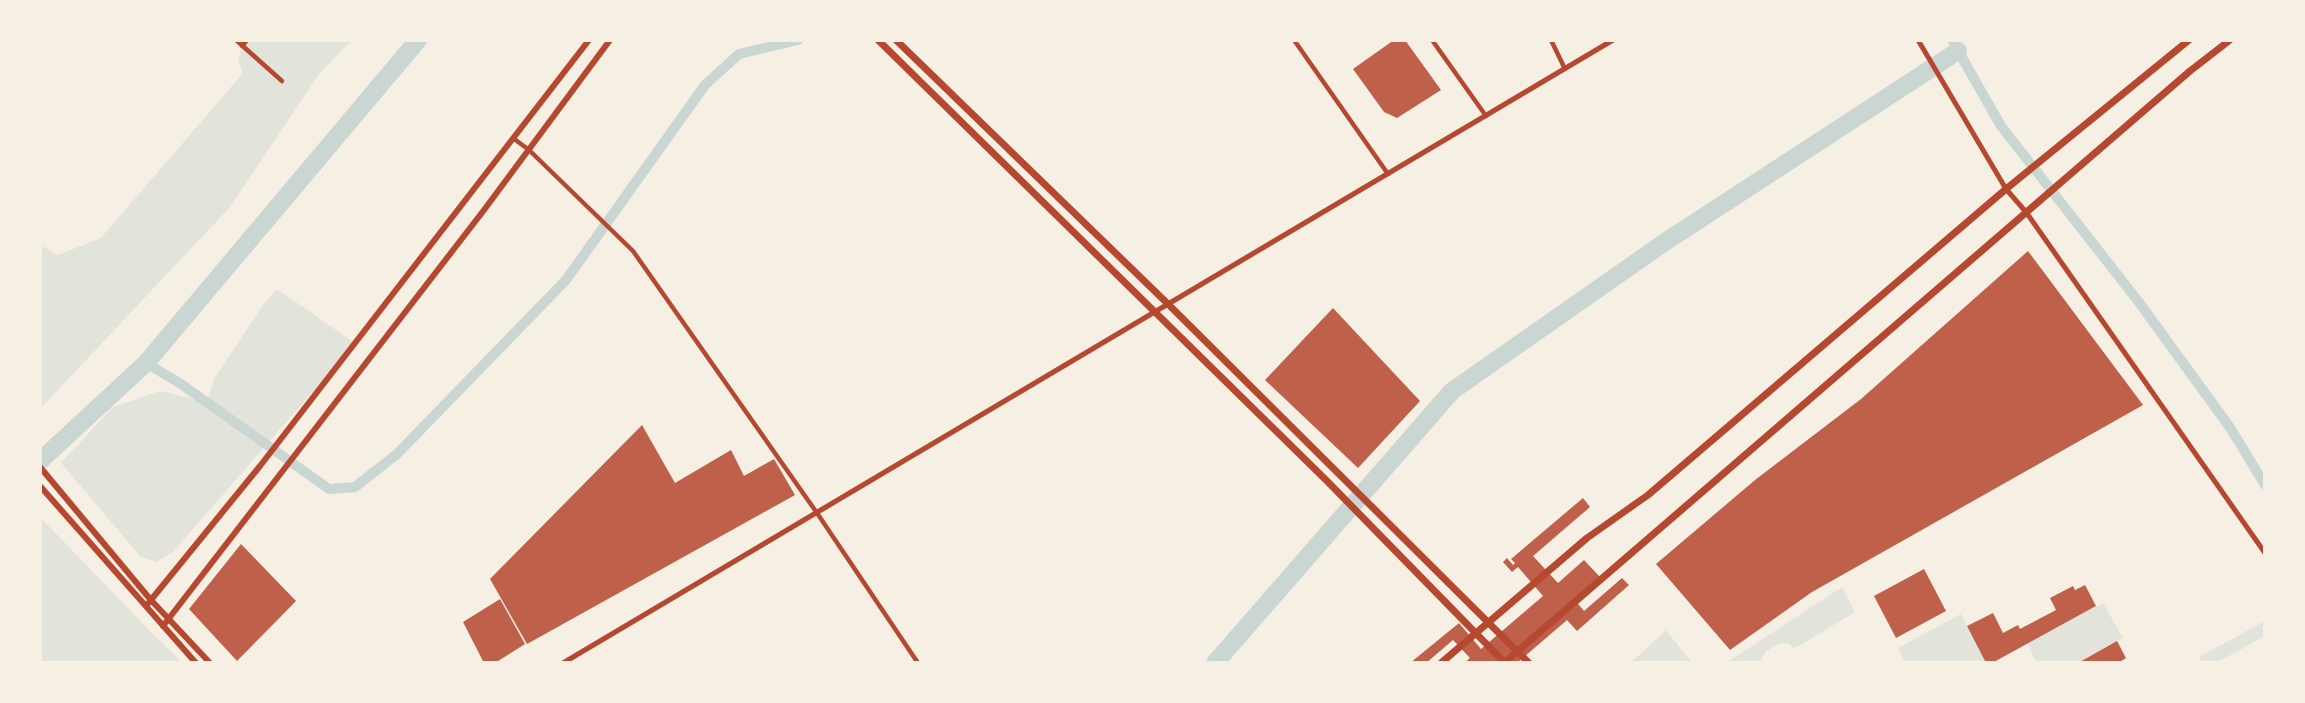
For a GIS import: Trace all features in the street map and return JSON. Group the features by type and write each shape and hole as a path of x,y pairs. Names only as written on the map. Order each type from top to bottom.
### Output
{"main road":[{"path":"148,602 260,466 589,40"},
{"path":"163,626 529,150 610,40"},
{"path":"878,40 1378,531 1505,663 2190,71 2230,40"},
{"path":"896,40 1168,304 1529,663"},
{"path":"1441,663 1587,538 1648,495 2006,189 2189,40"},
{"path":"40,467 148,602 163,626 196,663"},
{"path":"40,486 148,602 169,619 210,663"}],"street":[{"path":"236,40 282,81"},
{"path":"242,46 247,40"},
{"path":"1294,40 1388,174"},
{"path":"1432,40 1486,116"},
{"path":"1551,40 1565,69"},
{"path":"563,663 1613,40"},
{"path":"1918,40 2006,189 2026,212 2265,554"},
{"path":"513,138 596,213 632,251 817,513 918,663"}],"shaded area":[{"path":"247,40 352,40 319,74 230,207 40,409 40,245 58,255 101,238 243,73 238,60"},
{"path":"277,289 355,343 173,552 156,562 141,557 61,463 113,407 160,391 207,402 214,379 265,302"},
{"path":"40,517 154,635 183,663 40,663"},
{"path":"1842,587 1855,612 1799,646 1793,648 1789,644 1776,645 1765,652 1760,663 1726,663"},
{"path":"2103,603 2123,638 2078,663 2037,663 2027,644"},
{"path":"1961,614 1986,663 1905,663 1898,648"},
{"path":"2265,621 2265,636 2216,663 2202,663 2199,657"},
{"path":"1666,630 1692,663 1630,663 1639,655"}],"building":[{"path":"1394,40 1405,40 1441,90 1397,118 1384,112 1353,69"},
{"path":"2028,251 2143,405 1812,592 1730,650 1656,564 1755,480 1861,399"},
{"path":"1333,308 1420,401 1358,468 1265,380"},
{"path":"642,425 675,483 731,450 744,476 774,459 795,495 527,644 490,579"},
{"path":"1583,498 1590,507 1533,556 1558,583 1584,560 1600,577 1574,599 1584,611 1622,578 1629,585 1577,631 1567,620 1517,663 1464,663 1470,658 1453,640 1426,663 1410,663 1459,623 1481,649 1543,596 1518,567 1512,572 1503,562 1507,558 1513,565 1515,563 1511,559"},
{"path":"241,544 296,601 237,661 189,609"},
{"path":"1924,569 1946,611 1896,638 1874,596"},
{"path":"2085,585 2096,606 1992,663 1986,663 1967,626 1993,613 2003,633 2018,625 2020,629 2056,610 2050,598 2073,586 2075,590"},
{"path":"500,599 525,644 495,663 484,663 463,622"},
{"path":"2117,641 2126,658 2118,663 2078,663"}],"waterway":[{"path":"40,461 146,363 418,40"},
{"path":"146,363 181,384 329,489 355,487 397,454 566,280 705,85 739,54 798,40"},
{"path":"1952,40 2001,126 2138,301 2231,429 2265,485"},
{"path":"1215,663 1452,391 1665,242 1958,51"}]}
